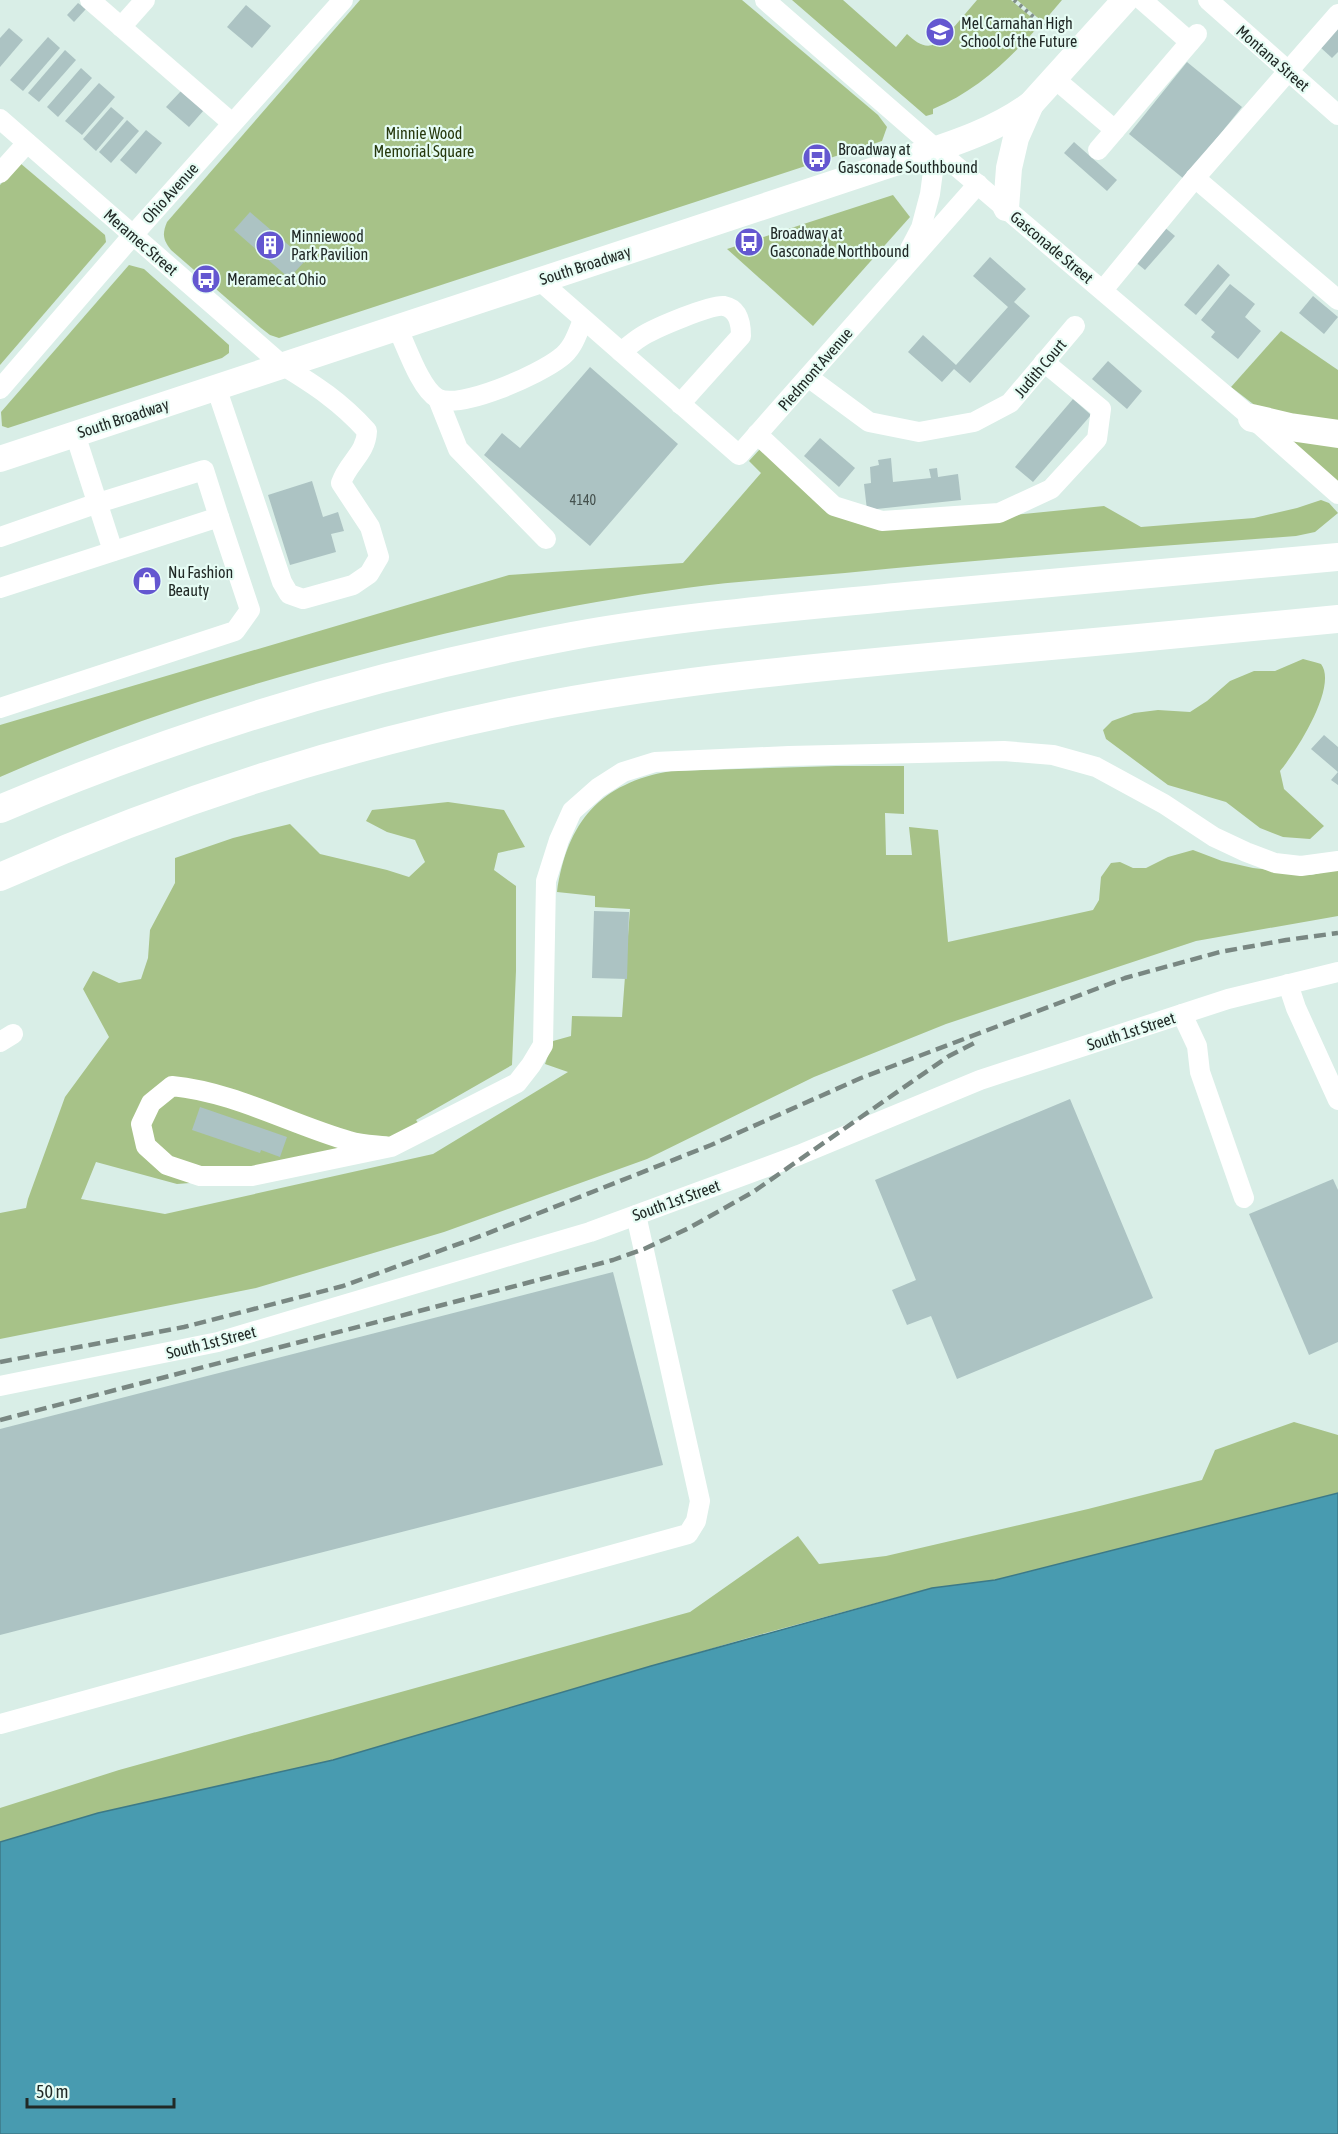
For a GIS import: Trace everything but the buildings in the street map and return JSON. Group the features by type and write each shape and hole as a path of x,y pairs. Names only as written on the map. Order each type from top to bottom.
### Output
{"highway":[{"path":"1252,418 1290,427 1338,434"},
{"path":"0,809 146,751 260,713 468,657 574,636 681,620 789,608 1336,557"},
{"path":"0,877 139,820 240,785 343,753 445,727 550,704 657,686 762,673 1338,619"}],"main road":[{"name":"South Broadway","path":"0,459 936,149 1015,116 1031,104 1125,0"},
{"path":"1006,208 1009,168 1016,138 1031,104"}],"street":[{"path":"90,0 232,123"},
{"path":"121,27 145,0"},
{"name":"Ohio Avenue","path":"0,389 133,235 343,0"},
{"name":"Gasconade Street","path":"765,0 1338,494"},
{"path":"1098,150 1193,38 1142,0"},
{"name":"Montana Street","path":"1208,0 1338,115"},
{"path":"1103,290 1195,178 1338,14"},
{"path":"1055,79 1115,130"},
{"name":"Meramec Street","path":"0,119 282,365 325,392 351,413 367,431 366,444 345,471 341,483 370,527 379,556 369,573 353,585 303,599 289,594 282,582 216,387"},
{"path":"0,173 27,143"},
{"name":"Piedmont Avenue","path":"891,282 921,228 930,194 936,149"},
{"path":"1195,178 1338,300"},
{"name":"Piedmont Avenue","path":"681,404 739,455 978,184"},
{"path":"539,280 583,320 681,404 741,336 741,323 734,312 721,306 707,309 652,331 621,352"},
{"path":"438,399 458,402 477,398 542,369 561,358 573,345 583,320"},
{"name":"Judith Court","path":"808,377 869,422 919,432 974,423 1010,403 1075,326"},
{"path":"397,327 425,387 438,399 458,449 546,538"},
{"path":"757,434 834,506 882,521 999,513 1051,489 1097,439 1101,409 1044,362"},
{"path":"75,434 113,551"},
{"path":"0,537 204,470 250,610 235,631 0,708"},
{"path":"0,588 219,517"},
{"path":"391,1147 351,1142 258,1108 188,1087 172,1086 151,1103 141,1124 146,1146 167,1165 200,1176 252,1176 391,1147 516,1083 531,1065 543,1045 546,881 559,840 572,811 598,788 623,772 634,768 655,762 789,756 1005,751 1053,755 1096,767 1164,804 1214,837 1275,863 1301,866 1338,861"},
{"name":"South 1st Street","path":"0,1386 218,1342 579,1235 799,1155 980,1080 1228,999 1338,972"},
{"path":"1288,984 1296,1008 1338,1100"},
{"path":"1182,1014 1197,1046 1200,1072 1244,1198"},
{"path":"0,1724 688,1534 696,1521 700,1501 636,1215"}],"path":[{"path":"1014,0 1044,26"}],"green space":[{"name":"Minnie Wood Memorial Square","path":"360,0 742,0 878,115 887,127 882,141 279,338 261,328 171,250 166,243 164,230 167,222"},
{"name":"Mel Carnahan High School of the Future","path":"792,0 843,0 896,47 907,34 923,45 937,44 977,0 1011,0 1036,21 1038,27 1015,52 977,85 933,109 933,114 926,116"},
{"path":"1017,0 1062,0 1045,20 1038,18"},
{"path":"20,163 105,235 106,242 0,365 0,185"},
{"path":"893,195 910,217 813,326 727,249"},
{"path":"129,265 144,269 229,345 229,353 222,358 8,428 2,426 1,412"},
{"path":"1281,331 1338,370 1338,424 1261,410 1231,387"},
{"path":"1286,438 1338,439 1338,483"},
{"path":"760,449 839,517 882,528 1104,506 1141,527 1254,518 1321,500 1329,503 1338,513 1315,532 1296,536 725,583 570,607 417,640 235,690 93,739 0,777 0,725 509,575 683,563 761,473 749,461"},
{"path":"1303,659 1321,664 1325,674 1324,687 1320,702 1305,734 1280,771 1284,789 1324,826 1310,839 1283,837 1260,828 1226,802 1168,785 1106,739 1103,730 1112,721 1134,713 1158,710 1190,712 1230,681 1254,671 1275,671"},
{"path":"904,766 904,814 885,813 886,855 912,855 909,827 938,830 948,942 1093,910 1099,900 1101,877 1111,863 1120,862 1133,868 1146,868 1168,857 1193,850 1222,861 1253,868 1311,875 1338,869 1338,916 1196,941 946,1024 814,1077 647,1159 444,1232 256,1288 0,1339 0,1213 26,1208 65,1097 109,1037 83,989 93,971 119,983 141,979 148,958 150,930 175,883 175,858 233,838 290,824 320,854 409,877 425,862 415,840 387,832 366,821 372,810 448,802 504,810 525,847 498,853 494,870 516,886 516,971 512,1065 416,1120 429,1137 308,1174 177,1184 96,1162 81,1199 165,1214 433,1154 568,1072 545,1064 553,1041 571,1036 572,1016 622,1017 630,909 595,907 595,896 557,892 569,845 591,810 606,796 625,785 671,771"},
{"path":"1294,1422 1338,1435 1338,1493 995,1580 932,1588 751,1637 333,1760 183,1794 0,1843 0,1808 119,1770 690,1612 798,1536 819,1564 886,1556 1202,1480 1215,1450"}],"water":[{"path":"1338,1493 1338,2134 0,2134 0,1842 98,1813 333,1760 651,1666 932,1588 995,1580"}],"railway":[{"path":"0,1362 184,1327 343,1286 486,1234 711,1145 861,1078 1125,978 1220,952 1338,933"},
{"path":"0,1420 523,1284 613,1260 644,1249 689,1228 753,1192 949,1056 976,1042"}],"place":[{"name":"Mel Carnahan High School of the Future","path":"940,32"},
{"name":"Broadway at Gasconade Southbound","path":"817,158"},
{"name":"Broadway at Gasconade Northbound","path":"749,242"},
{"name":"Minniewood Park Pavilion","path":"270,245"},
{"name":"Meramec at Ohio","path":"206,279"},
{"name":"Nu Fashion Beauty","path":"147,581"}]}
